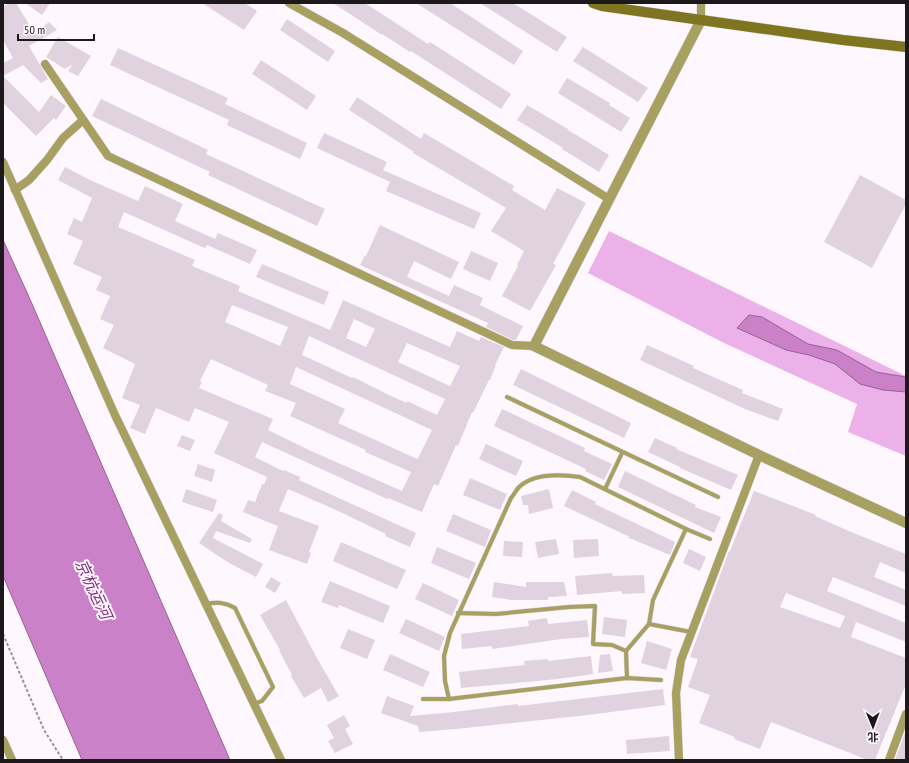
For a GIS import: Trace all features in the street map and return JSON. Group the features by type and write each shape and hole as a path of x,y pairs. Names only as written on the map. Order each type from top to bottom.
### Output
{"main road":[{"path":"593,3 602,6 701,20 906,47"}],"street":[{"path":"289,3 343,32 609,199"},
{"path":"534,346 701,20 701,3"},
{"path":"44,64 108,156 512,345 534,346 759,455 906,523"},
{"path":"16,190 29,180 47,160 63,138 83,120"},
{"path":"3,162 115,415 281,760"},
{"path":"679,760 676,693 681,660 759,455"},
{"path":"889,760 906,714"},
{"path":"3,740 12,760"}],"lane":[{"path":"507,397 718,497"},
{"path":"605,488 622,452"},
{"path":"449,699 445,681 444,656 450,633 458,613 481,568 511,498 519,487 530,480 546,476 564,475 580,477 710,539"},
{"path":"627,678 626,651 650,624 653,600 686,528"},
{"path":"205,604 221,602 229,604 235,608 273,687 262,701 254,704"},
{"path":"458,613 496,614 594,606 594,644 612,645 626,651"},
{"path":"650,624 691,632"},
{"path":"422,699 449,699 627,678 661,680"}],"path":[{"path":"3,634 44,730 63,760"}],"shaded area":[{"path":"609,231 906,376 906,456 848,432 857,404 724,343 588,273"}],"water":[{"name":"京杭运河","path":"3,240 230,760 82,760 3,576"},
{"path":"749,315 762,317 808,344 837,350 876,372 906,377 906,392 883,390 860,384 835,364 809,355 786,350 737,328"}],"building":[{"path":"9,3 16,3 35,34 49,22 57,30 29,46 48,79 41,83 23,65 3,76 3,63 13,58 3,40 3,6"},
{"path":"25,3 50,3 42,15"},
{"path":"202,3 245,3 257,11 244,30"},
{"path":"333,3 365,3 428,44 430,42 511,94 501,109"},
{"path":"416,3 450,3 523,51 514,65"},
{"path":"480,3 513,3 567,37 557,52"},
{"path":"287,19 335,51 328,62 280,30"},
{"path":"58,37 91,56 78,76 68,71 73,64 65,69 46,57"},
{"path":"583,47 648,88 638,102 573,61"},
{"path":"118,48 228,98 225,104 307,143 300,159 227,125 229,120 110,65"},
{"path":"261,60 316,96 307,110 252,74"},
{"path":"3,76 39,112 51,95 66,106 56,120 54,118 36,136 3,103"},
{"path":"567,78 610,103 609,105 630,118 621,132 558,93"},
{"path":"357,97 421,139 424,133 514,186 512,190 545,210 557,188 586,203 553,264 556,265 530,311 502,296 524,251 491,231 506,208 413,153 414,152 349,110"},
{"path":"101,99 208,150 206,154 325,209 317,226 208,175 210,172 92,116"},
{"path":"527,105 609,155 599,172 517,120"},
{"path":"324,133 387,162 383,170 481,213 474,229 386,191 390,182 317,148"},
{"path":"65,167 90,180 138,201 145,186 183,204 175,221 215,239 218,233 257,250 250,264 207,245 205,248 200,246 124,212 118,227 195,260 192,266 240,286 238,291 330,330 343,300 450,347 457,331 479,341 481,337 504,347 495,365 490,380 473,413 472,412 458,446 456,445 438,486 434,484 422,512 388,498 387,499 262,442 255,457 283,471 284,470 300,477 299,480 416,533 410,547 385,536 386,534 336,510 288,489 279,511 319,526 309,552 311,553 307,564 269,550 278,526 243,512 248,500 255,502 262,484 264,485 267,477 214,453 229,422 195,408 189,422 156,408 145,434 130,428 140,405 122,398 135,364 103,348 114,325 100,319 110,296 96,290 102,277 73,264 83,241 67,234 74,218 82,222 92,198 58,180","holes":["232,305 288,327 280,346 225,322","354,319 375,329 366,347 346,338","309,336 445,399 437,415 407,401 407,403 391,396 353,377 352,378 302,355","407,343 460,366 450,386 398,362","211,359 268,385 265,391 296,403 290,416 411,472 402,491 311,451 268,430 273,419 199,388 202,382 200,381","296,367 432,430 417,459 338,423 345,409 290,384"]},
{"path":"860,175 906,200 906,204 872,268 824,242"},
{"path":"380,225 459,262 451,279 414,261 407,277 449,296 454,285 483,298 480,305 523,326 516,340 486,327 488,323 360,265 365,255 366,256"},
{"path":"471,251 498,263 490,281 463,269"},
{"path":"262,264 329,292 324,305 256,277"},
{"path":"647,345 694,366 693,368 743,390 742,393 783,409 778,421 745,409 640,360"},
{"path":"521,369 631,423 624,438 513,385"},
{"path":"502,409 585,448 584,451 612,464 604,480 585,471 586,469 494,426"},
{"path":"182,435 195,440 190,451 177,446"},
{"path":"655,438 677,448 676,449 738,475 731,490 680,468 648,452"},
{"path":"486,444 523,461 516,476 479,459"},
{"path":"198,464 215,470 212,482 194,476"},
{"path":"625,471 696,505 695,507 721,517 714,533 618,487"},
{"path":"470,478 507,494 500,510 463,495"},
{"path":"186,489 217,500 213,512 182,502"},
{"path":"549,489 553,508 529,514 528,505 523,505 521,496"},
{"path":"572,490 596,502 595,504 675,542 670,555 627,537 630,537 564,506"},
{"path":"754,491 816,515 815,516 851,532 906,554 906,573 880,562 874,577 906,590 906,606 833,577 827,591 906,623 906,642 856,622 851,637 906,658 906,684 875,760 868,760 771,722 760,749 734,739 735,737 699,723 710,695 688,687 698,659 690,657","holes":["786,593 845,616 840,628 780,607"]},
{"path":"219,513 223,515 221,521 252,539 250,543 216,531 213,538 263,564 256,577 229,563 199,543"},
{"path":"453,514 491,530 485,547 446,531"},
{"path":"556,539 559,554 538,558 535,542"},
{"path":"598,539 599,556 574,558 573,540"},
{"path":"504,541 523,542 522,557 503,556"},
{"path":"341,542 406,570 397,589 333,561"},
{"path":"437,547 476,563 469,579 431,563"},
{"path":"689,549 706,557 700,571 683,563"},
{"path":"612,573 613,576 644,575 645,593 622,594 622,591 577,595 575,576"},
{"path":"271,577 281,583 275,593 265,587"},
{"path":"330,581 390,606 383,623 339,605 338,608 321,602"},
{"path":"494,582 526,587 526,582 564,582 567,596 548,597 548,600 511,600 492,597"},
{"path":"423,583 459,600 452,616 415,599"},
{"path":"286,600 339,696 328,702 321,688 304,698 291,676 292,675 280,650 260,615"},
{"path":"604,617 627,620 625,637 602,634"},
{"path":"547,618 548,624 587,620 589,637 561,639 492,649 492,646 462,649 461,634 529,626 528,621"},
{"path":"406,619 445,637 439,651 399,633"},
{"path":"348,629 375,640 367,659 340,648"},
{"path":"647,641 672,649 666,670 641,663"},
{"path":"390,654 430,672 423,687 383,670"},
{"path":"610,654 613,671 598,673 600,655"},
{"path":"591,656 593,674 558,679 461,688 459,672 525,665 524,661 548,659 548,661"},
{"path":"663,689 665,705 456,729 419,732 418,726 381,713 387,696 414,706 410,716 518,704 518,706"},
{"path":"344,715 350,726 345,729 353,744 335,753 328,741 334,738 327,725"},
{"path":"905,733 906,760 895,760"},
{"path":"669,736 670,751 627,754 626,740"}]}
